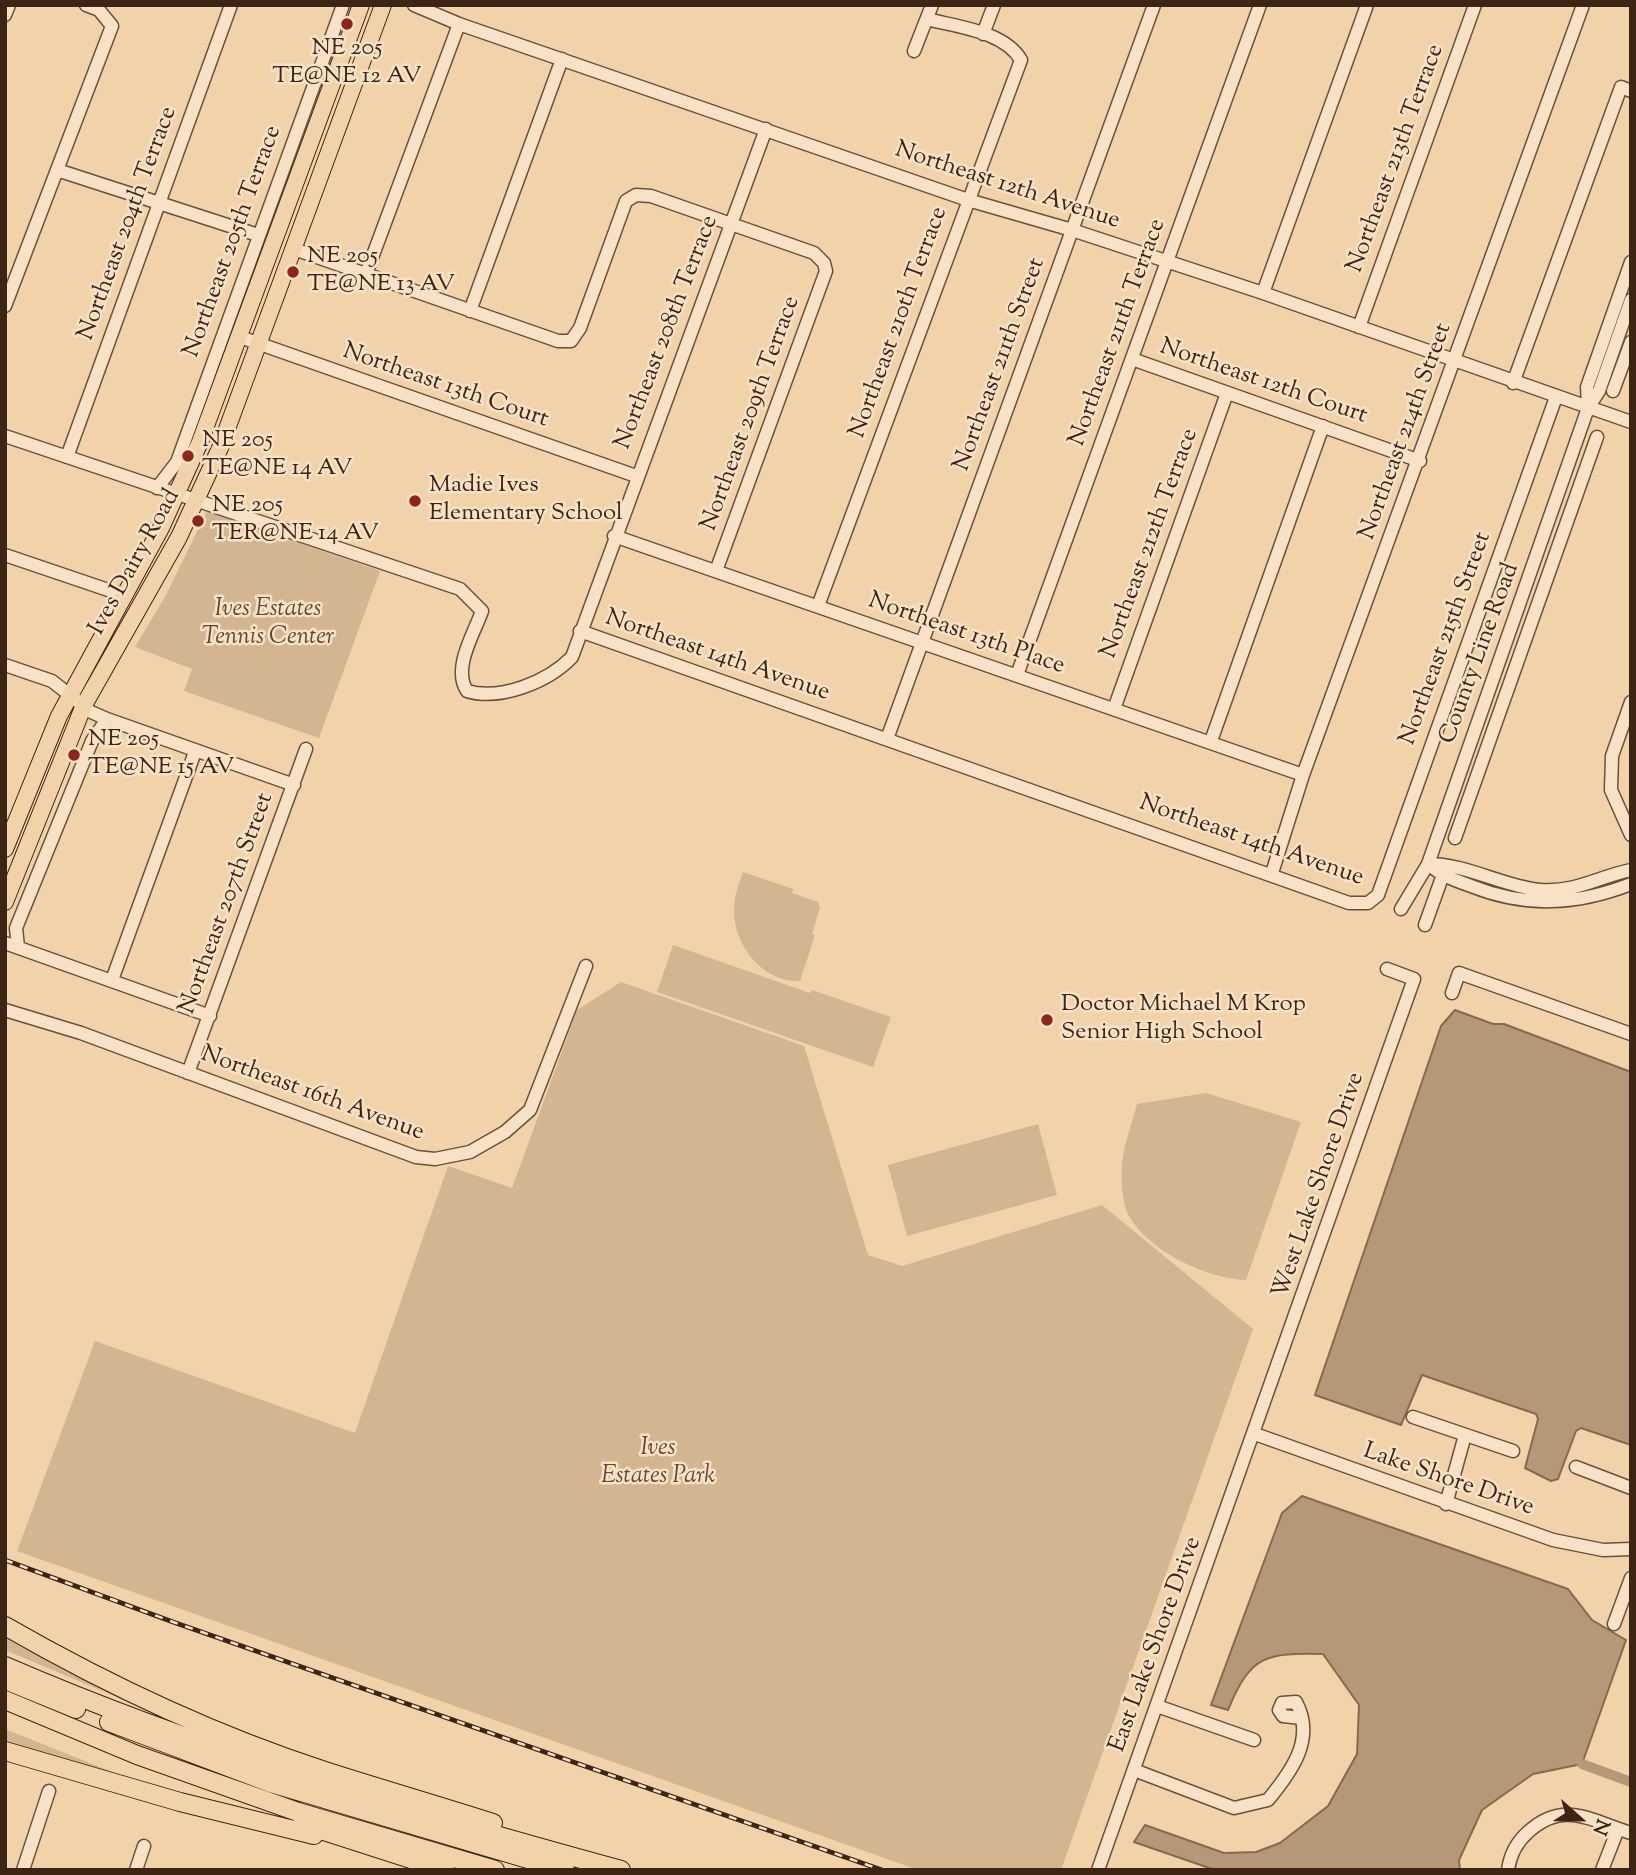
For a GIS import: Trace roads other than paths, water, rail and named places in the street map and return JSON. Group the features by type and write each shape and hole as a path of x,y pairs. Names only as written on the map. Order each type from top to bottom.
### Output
{"highway":[{"path":"5,1626 128,1691 211,1727 323,1770 516,1830 562,1861"},
{"path":"5,1666 111,1712 562,1861"},
{"path":"5,1679 159,1742 271,1783 562,1861 621,1870"},
{"path":"5,1700 137,1755 298,1812 495,1870"},
{"path":"5,1711 74,1741 362,1845 445,1870"},
{"path":"5,1751 180,1802 362,1845"}],"main road":[{"name":"Ives Dairy Road","path":"5,849 70,695 177,495 240,337 361,5"},
{"name":"Ives Dairy Road","path":"5,902 11,869 84,705 197,502 259,343 383,5"}],"street":[{"path":"5,15 9,5"},
{"path":"7,302 112,26 99,10 86,5"},
{"name":"Northeast 204th Terrace","path":"67,457 232,5"},
{"name":"Northeast 205th Terrace","path":"157,488 177,462 343,5"},
{"name":"Northeast 12th Avenue","path":"414,5 459,24 968,200 1072,230 1264,293 1631,422"},
{"path":"914,51 932,5"},
{"path":"983,34 994,5"},
{"name":"Northeast 211th Street","path":"887,739 1153,5"},
{"name":"Northeast 211th Terrace","path":"1017,675 1260,5"},
{"path":"1264,293 1367,5"},
{"name":"Northeast 213th Terrace","path":"1359,327 1475,5"},
{"name":"Northeast 214th Street","path":"1272,873 1303,775 1420,461 1583,5"},
{"name":"Northeast 210th Terrace","path":"818,606 1021,60 1015,50 983,34 927,19"},
{"path":"366,274 459,24"},
{"path":"470,311 562,59"},
{"path":"1514,383 1621,87 1631,91"},
{"name":"Northeast 208th Terrace","path":"580,631 766,129"},
{"path":"58,170 258,235"},
{"path":"293,249 558,341 571,341 580,328 626,201 636,195 651,196 731,225"},
{"name":"Northeast 209th Terrace","path":"716,571 826,271 824,263 814,253 731,225"},
{"name":"County Line Road","path":"1588,408 1587,387 1631,262"},
{"name":"County Line Road","path":"1401,909 1428,864 1588,408 1599,391 1631,300"},
{"name":"Northeast 13th Court","path":"240,337 636,476"},
{"path":"1613,391 1631,342"},
{"name":"Northeast 12th Court","path":"1132,359 1420,461"},
{"name":"Northeast 212th Terrace","path":"1114,709 1227,393"},
{"name":"Northeast 215th Street","path":"1378,895 1556,397"},
{"path":"1211,741 1323,426"},
{"name":"Northeast 14th Avenue","path":"5,436 460,589 482,611 461,670 460,681 467,691 480,695 499,694 539,680 572,657 580,631 1272,873 1349,903 1368,903 1378,895"},
{"path":"1455,838 1597,437"},
{"name":"Northeast 13th Place","path":"614,536 1303,775"},
{"path":"5,555 123,595"},
{"path":"5,665 52,681 107,719 294,785"},
{"path":"1631,702 1627,724 1612,756 1611,790 1631,835"},
{"path":"18,947 16,928 92,741 107,719"},
{"name":"Northeast 207th Street","path":"188,1073 306,749"},
{"path":"112,980 195,752"},
{"path":"1428,864 1485,892 1542,904 1594,898 1631,884"},
{"path":"1445,871 1543,890 1590,885 1631,870"},
{"path":"1425,925 1445,871"},
{"path":"5,943 210,1016"},
{"name":"Northeast 16th Avenue","path":"5,1010 80,1033 416,1157 453,1157 492,1141 530,1110 586,966"},
{"name":"West Lake Shore Drive","path":"1255,1434 1414,979 1387,969"},
{"path":"1452,993 1459,973 1631,1034"},
{"path":"1413,1417 1513,1451"},
{"name":"Lake Shore Drive","path":"1255,1434 1553,1540 1603,1550 1631,1549"},
{"name":"East Lake Shore Drive","path":"1098,1870 1255,1434"},
{"path":"1446,1504 1465,1435"},
{"path":"1576,1467 1631,1488"},
{"path":"1614,1624 1631,1578"},
{"path":"1157,1706 1254,1740"},
{"path":"1134,1770 1234,1808 1268,1800 1301,1753 1301,1718"},
{"path":"23,1870 50,1791"},
{"path":"1507,1870 1510,1858 1522,1837 1542,1819 1563,1812 1624,1831 1602,1870"},
{"path":"136,1870 144,1846"}],"waterway":[{"path":"1582,1764 1631,1782"}],"railway":[{"path":"5,1560 173,1622 882,1870"}],"place":[{"name":"NE 205 TE@NE 12 AV","path":"347,24"},
{"name":"NE 205 TE@NE 13 AV","path":"293,272"},
{"name":"NE 205 TE@NE 14 AV","path":"188,456"},
{"name":"Madie Ives Elementary School","path":"415,501"},
{"name":"NE 205 TER@NE 14 AV","path":"198,521"},
{"name":"NE 205 TE@NE 15 AV","path":"74,755"},
{"name":"Doctor Michael M Krop Senior High School","path":"1047,1020"}],"park label":[{"name":"Ives Estates Tennis Center","path":"268,625"},
{"name":"Ives Estates Park","path":"658,1464"}]}
